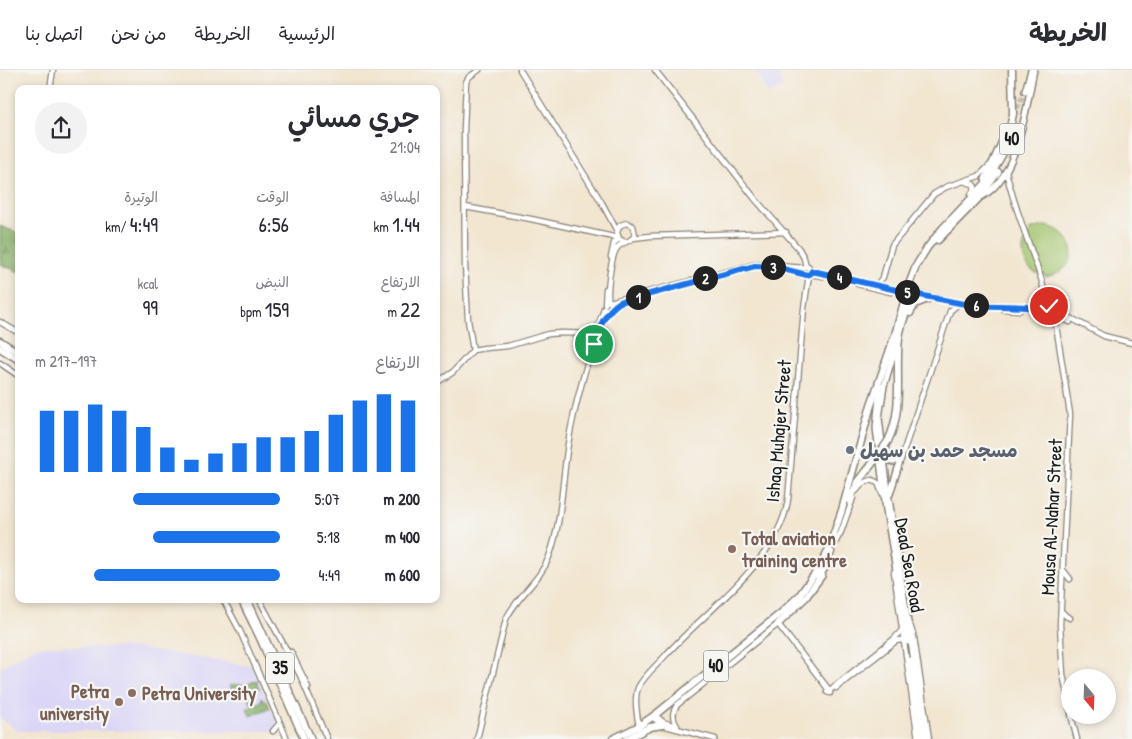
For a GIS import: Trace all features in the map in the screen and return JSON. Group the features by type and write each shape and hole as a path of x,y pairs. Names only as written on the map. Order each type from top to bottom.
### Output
{"highway":[{"name":"40","path":"811,583 828,550 836,529 853,475 871,406 916,266 934,238 962,207 978,195 1005,150 1013,114 1012,70"},
{"name":"40","path":"621,739 655,717 781,614 824,569 835,543 851,494 858,482 880,463 892,433 896,417 898,393 896,370 899,338 911,298 911,290 923,263 940,238 1000,167 1014,131 1018,110 1016,70"},
{"path":"898,393 901,346 910,313 915,304 928,299"},
{"path":"0,341 15,350"},
{"path":"0,348 15,357"},
{"path":"777,625 806,597 824,569"},
{"name":"35","path":"242,603 261,640 304,739"},
{"name":"35","path":"249,603 311,739"},
{"name":"40","path":"613,739 655,717"},
{"path":"627,739 648,728 662,725"}],"main road":[{"path":"978,195 992,191 1006,171 1018,141 1033,70"},
{"path":"1025,91 1033,70"},
{"path":"978,195 1009,125"},
{"path":"899,338 884,386 879,418 880,463 889,499 927,739"},
{"name":"Dead Sea Road","path":"881,377 876,420 880,463 899,583 920,739"},
{"path":"880,412 888,458 894,462 901,458"},
{"path":"889,499 898,468"}],"street":[{"path":"51,85 53,70"},
{"path":"473,350 468,320 464,148 465,87 469,76 479,70"},
{"path":"520,70 608,214 619,238"},
{"path":"655,70 754,195 786,232 802,254 807,271"},
{"path":"884,288 883,277 892,245 934,194 946,187 979,176 991,164"},
{"path":"1006,171 1015,207 1054,314"},
{"path":"962,207 975,188 973,184 965,182"},
{"path":"465,207 531,218 619,238 626,242"},
{"path":"608,214 622,224 630,224 635,232 642,236"},
{"path":"603,235 617,232 622,224"},
{"path":"633,238 635,232"},
{"path":"608,306 614,254 617,247 633,238 642,236 786,232"},
{"path":"477,739 506,619 539,575 552,550 568,445 583,382 598,331 608,306 612,250 614,243 619,238"},
{"path":"608,306 749,264 770,264 898,292"},
{"path":"807,271 898,292 965,304 1012,306 1040,310 1054,314 1104,336 1132,344"},
{"name":"Ishaq Muhajer Street","path":"642,724 637,704 638,688 676,643 731,592 746,575 770,545 785,516 788,500 807,271"},
{"path":"876,286 883,277"},
{"path":"920,296 957,305 1054,314"},
{"path":"1040,310 1046,306 1048,300"},
{"path":"945,302 950,311"},
{"path":"898,468 950,311 957,305"},
{"name":"Mousa Al-Nahar Street","path":"1054,314 1070,414 1060,625 1063,669"},
{"path":"0,320 15,328"},
{"path":"440,380 453,372 473,350 508,346 548,334 598,331"},
{"path":"941,337 946,345"},
{"path":"0,362 15,372"},
{"path":"563,437 568,445"},
{"name":"Dead Sea Road","path":"835,543 841,532 856,490 866,481 875,481 881,490 920,739"},
{"path":"1062,586 1070,580 1063,570"},
{"path":"227,603 288,739"},
{"path":"227,603 245,636 288,739"},
{"path":"262,603 302,673 329,739"},
{"path":"1060,625 1069,618 1061,610"},
{"path":"677,726 673,720 673,714 677,705 777,625 829,690"},
{"path":"829,690 899,635 902,629"},
{"path":"829,690 896,641 901,640 904,642"},
{"path":"655,717 662,725 715,739"},
{"path":"655,717 684,730"},
{"path":"273,731 280,723"},
{"path":"1073,724 1077,739"}],"shaded area":[{"path":"760,70 776,70 783,87 768,94 756,72"},
{"name":"Petra University","path":"46,646 135,648 252,666 281,731 18,731 0,718 0,668 33,648"}],"green space":[{"path":"0,226 15,232 15,270 0,264"},
{"path":"1044,226 1052,227 1065,236 1069,242 1072,255 1064,269 1046,277 1031,270 1024,259 1023,252 1026,239 1030,233 1029,230"},
{"path":"257,680 260,689 257,687 247,691 253,705 262,701 262,697 267,701 270,708 250,716 247,708 252,706 246,691 240,692 238,688 232,690 230,685 247,684"}],"tunnel":[{"path":"1014,115 1025,91"}],"place":[{"name":"مسجد حمد بن سهيل","path":"850,450"},
{"name":"Total aviation training centre","path":"732,549"},
{"name":"Petra University","path":"132,693"},
{"name":"Petra university","path":"119,702"}],"route":[{"path":"594,344 598,329 608,310 611,310 620,302 755,266 775,267 807,275 812,271 965,304 1012,306 1052,312 1049,306"}]}
